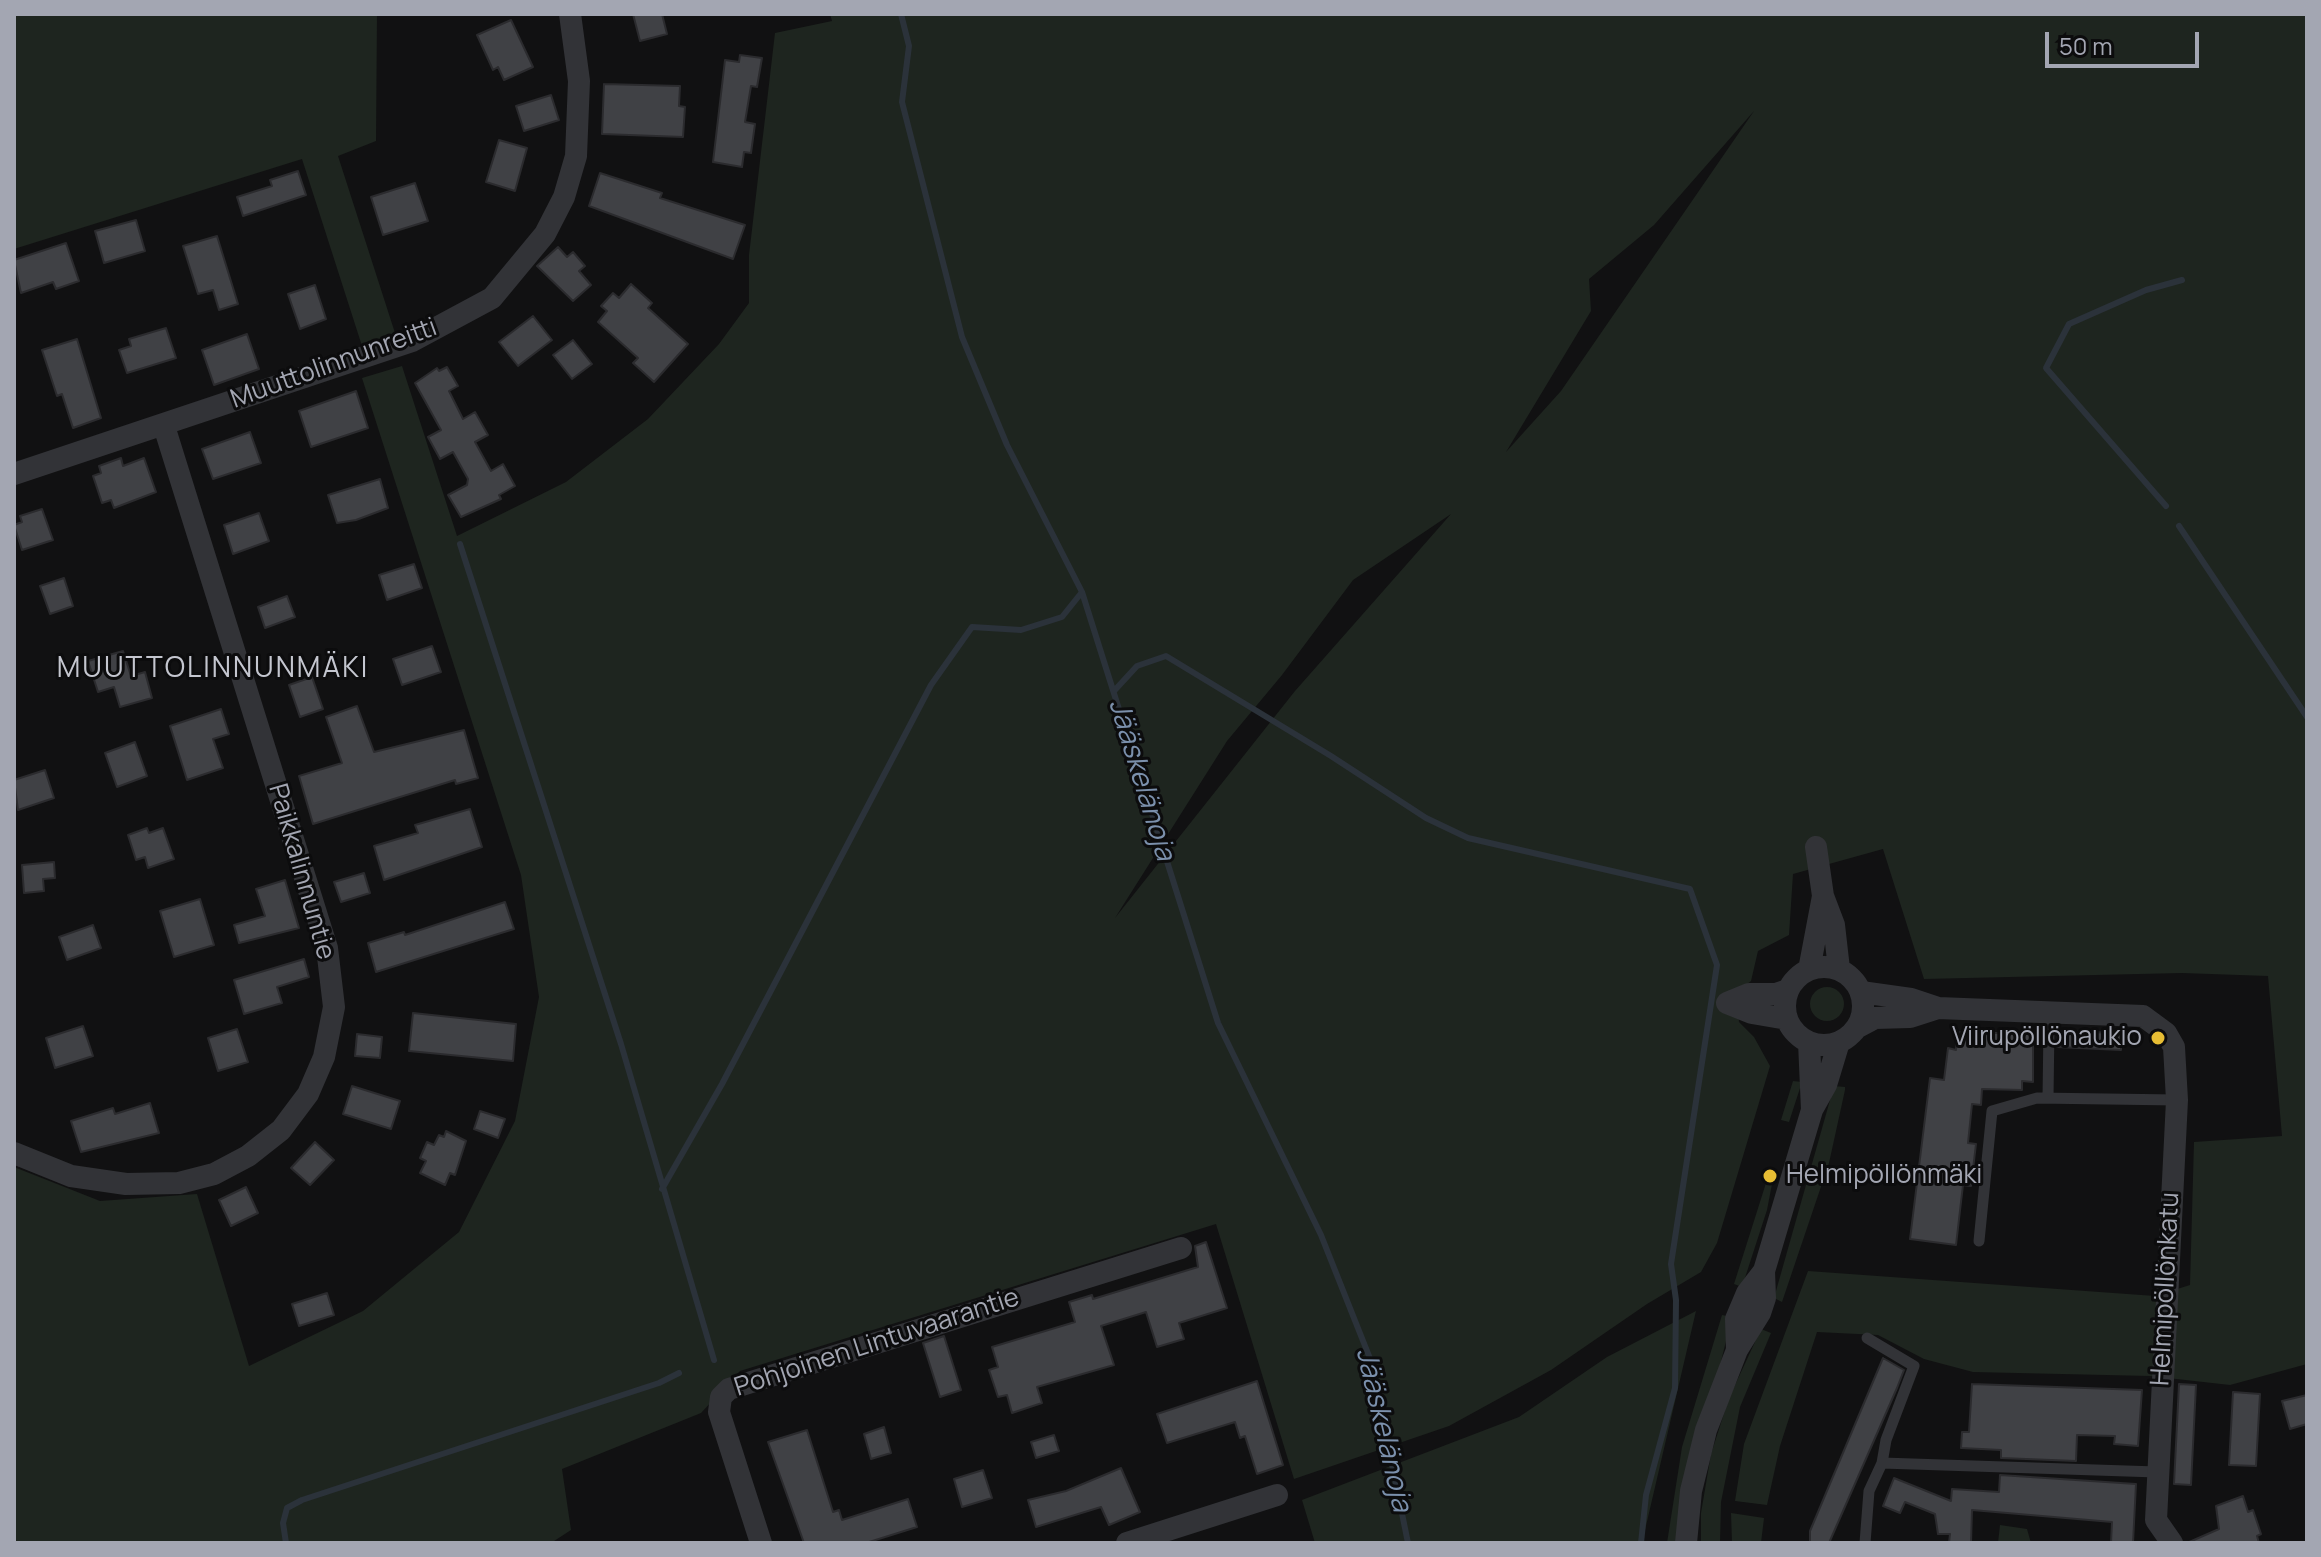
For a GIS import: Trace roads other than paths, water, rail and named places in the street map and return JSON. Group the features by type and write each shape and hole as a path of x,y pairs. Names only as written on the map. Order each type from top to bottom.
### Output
{"street":[{"name":"Muuttolinnunreitti","path":"14,474 412,341 492,298 545,234 564,197 576,156 579,81 570,14"},
{"name":"Paikkalinnuntie","path":"14,1153 71,1176 126,1184 179,1183 214,1174 248,1156 281,1130 308,1094 324,1057 334,1007 327,948 164,426"},
{"path":"1816,847 1823,896 1834,925 1839,969"},
{"path":"1787,1019 1752,1013 1727,1003 1749,994 1776,994 1788,990 1809,970 1823,896"},
{"path":"1809,970 1839,969 1856,981 1864,1004 1858,1027"},
{"path":"1788,990 1787,1019 1800,1036 1819,1045 1839,1042 1875,1018 1910,1017 1938,1008"},
{"path":"1861,992 1911,999 1938,1008"},
{"name":"Helmipöllönkatu","path":"1938,1008 2143,1016 2166,1033 2177,1057 2156,1520 2172,1543"},
{"path":"1809,1042 1812,1110"},
{"path":"1686,1543 1697,1465 1737,1350 1736,1319 1747,1293 1764,1271 1812,1110 1826,1085 1839,1042"},
{"name":"Pohjoinen Lintuvaarantie","path":"761,1543 719,1412 721,1397 729,1389 783,1369 1181,1248"},
{"path":"1127,1543 1277,1495"}],"lane":[{"path":"2048,1098 2049,1025"},
{"path":"1979,1241 1992,1111 2048,1098 2177,1100"},
{"path":"1865,1543 1869,1491 1882,1463 1886,1440 1914,1366 1867,1338"},
{"path":"1882,1463 2157,1472"}],"waterway":[{"name":"Jääskelänoja","path":"901,14 909,46 902,102 962,337 1007,445 1082,592 1218,1023 1321,1235 1371,1361 1408,1543"},
{"path":"2166,506 2046,368 2069,324 2146,290 2182,280"},
{"path":"2179,526 2307,717"},
{"path":"460,544 621,1044 714,1360"},
{"path":"662,1189 722,1084 931,685 972,627 1021,630 1062,617 1082,592"},
{"path":"1114,691 1137,666 1166,656 1426,818 1468,838 1690,889 1717,965 1671,1264 1676,1300 1675,1388 1646,1495 1641,1543"},
{"path":"286,1543 283,1523 287,1508 302,1500 659,1383 679,1373"}],"place":[{"name":"Viirupöllönaukio","path":"2158,1038"},
{"name":"Helmipöllönmäki","path":"1770,1176"}],"district":[{"name":"MUUTTOLINNUNMÄKI","path":"213,669"}]}
